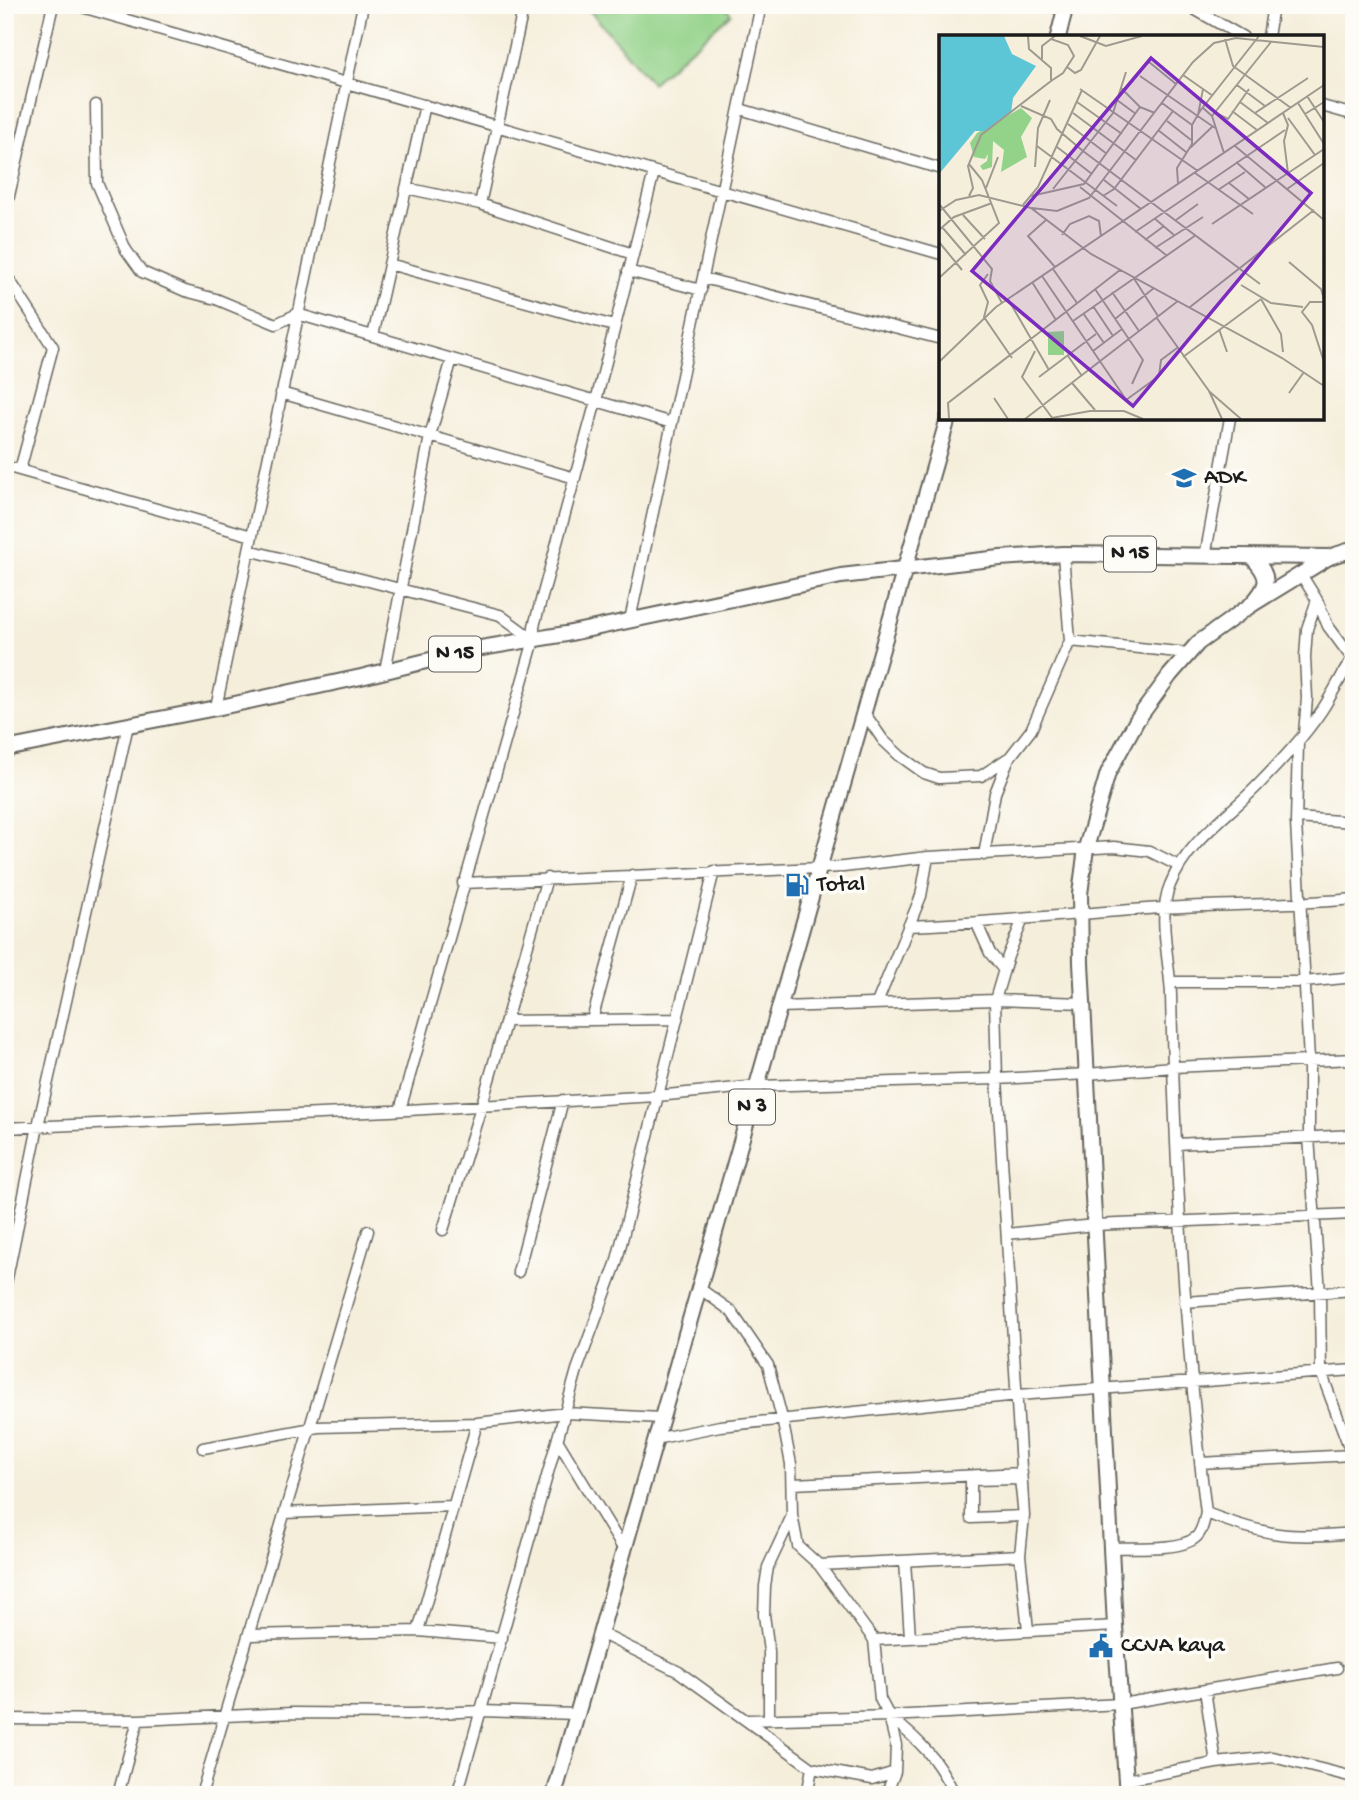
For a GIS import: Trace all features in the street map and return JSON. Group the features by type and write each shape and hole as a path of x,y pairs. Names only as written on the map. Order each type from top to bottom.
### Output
{"main road":[{"path":"1059,35 1066,8"},
{"name":"N 3","path":"554,1795 947,420"},
{"name":"N 15","path":"5,749 216,708 475,649 841,576 1000,558 1063,554 1329,557 1354,549"},
{"path":"1127,1787 1115,1626 1079,914 1086,848 1108,774 1144,709 1188,653 1213,630 1329,557"},
{"path":"1251,605 1261,594 1266,582 1266,575 1253,558"}],"street":[{"path":"5,212 53,5"},
{"path":"75,5 939,253"},
{"path":"216,708 363,5"},
{"path":"480,204 524,5"},
{"path":"630,620 761,5"},
{"path":"1046,5 1066,8"},
{"path":"1187,5 1239,35"},
{"path":"1268,35 1273,5"},
{"path":"96,105 97,183 126,250 142,272 185,291 216,299 276,324 297,314 672,423"},
{"path":"373,336 425,105"},
{"path":"1324,107 1354,115"},
{"path":"740,108 939,168"},
{"path":"400,1110 534,639 534,626 596,401 654,172"},
{"path":"406,188 480,204 633,254"},
{"path":"389,264 614,326"},
{"path":"628,271 701,290"},
{"path":"5,273 53,347 20,470"},
{"path":"704,278 939,338"},
{"path":"386,671 430,436 452,359"},
{"path":"281,393 575,478"},
{"path":"1205,557 1230,420"},
{"path":"5,466 252,536"},
{"path":"249,550 500,615 534,639"},
{"path":"984,855 995,793 1010,757 1031,730 1070,641 1063,554"},
{"path":"1111,1548 1179,1545 1195,1538 1206,1513 1185,1302 1171,982 1164,908 1169,886 1178,866 1211,827 1258,786 1301,738 1353,658 1328,626 1317,600 1302,576"},
{"path":"1200,1463 1353,1457 1321,1372 1320,1293 1308,1137 1308,1060 1296,818 1301,738 1307,698 1304,657 1307,629 1317,600"},
{"path":"1070,641 1188,653"},
{"path":"863,711 883,740 900,756 924,773 939,778 981,776 1010,757"},
{"path":"5,1288 38,1126 128,725"},
{"path":"981,776 995,793"},
{"path":"1296,818 1354,822"},
{"path":"463,883 878,865 928,857 1086,848 1137,848 1178,866"},
{"path":"877,1003 921,896 928,857"},
{"path":"457,1795 577,1370 615,1264 714,871"},
{"path":"593,1020 632,875"},
{"path":"443,1230 547,878"},
{"path":"908,926 977,924 1164,908 1300,904 1354,899"},
{"path":"1023,919 1003,970 995,1000 997,1079 1024,1516 1020,1555 1028,1630"},
{"path":"977,924 990,953 1003,970"},
{"path":"1171,982 1304,982 1354,977"},
{"path":"780,1007 995,1000 1084,1003"},
{"path":"506,1021 677,1019"},
{"path":"5,1128 657,1096 757,1086 997,1079 1173,1067 1354,1059"},
{"path":"518,1272 562,1100"},
{"path":"1176,1144 1354,1135"},
{"path":"1007,1234 1094,1225 1354,1213"},
{"path":"201,1795 368,1231"},
{"path":"699,1288 731,1311 768,1365 782,1418 793,1484 792,1515 798,1546 819,1565 874,1640 880,1699 889,1716 896,1745 895,1772 886,1795"},
{"path":"1185,1302 1354,1290"},
{"path":"655,1440 720,1426 782,1418 1018,1395 1354,1370"},
{"path":"204,1448 310,1429 477,1423 566,1413 661,1418"},
{"path":"418,1631 477,1423"},
{"path":"558,1441 624,1550"},
{"path":"793,1484 1022,1473"},
{"path":"1020,1479 1024,1516 971,1518 971,1480 1020,1479"},
{"path":"285,1513 452,1506"},
{"path":"1206,1513 1245,1528 1278,1535 1313,1537 1354,1533"},
{"path":"769,1719 765,1586 768,1566 792,1515"},
{"path":"819,1565 1020,1555"},
{"path":"905,1561 910,1637"},
{"path":"874,1640 1115,1626"},
{"path":"249,1635 418,1631 502,1638"},
{"path":"600,1633 679,1672 812,1768 872,1779 895,1772"},
{"path":"747,1720 1121,1704 1337,1668"},
{"path":"1205,1690 1216,1763"},
{"path":"5,1719 138,1720 293,1713 413,1714 482,1711 576,1714"},
{"path":"889,1716 927,1748 955,1795"},
{"path":"118,1795 138,1720"},
{"path":"1127,1787 1216,1763 1273,1757 1353,1777"},
{"path":"807,1795 812,1768"}],"green space":[{"path":"585,5 724,5 731,14 652,83"}],"place":[{"name":"ADK","path":"1184,478"},
{"name":"Total","path":"797,885"},
{"name":"CCVA kaya","path":"1101,1646"}]}
